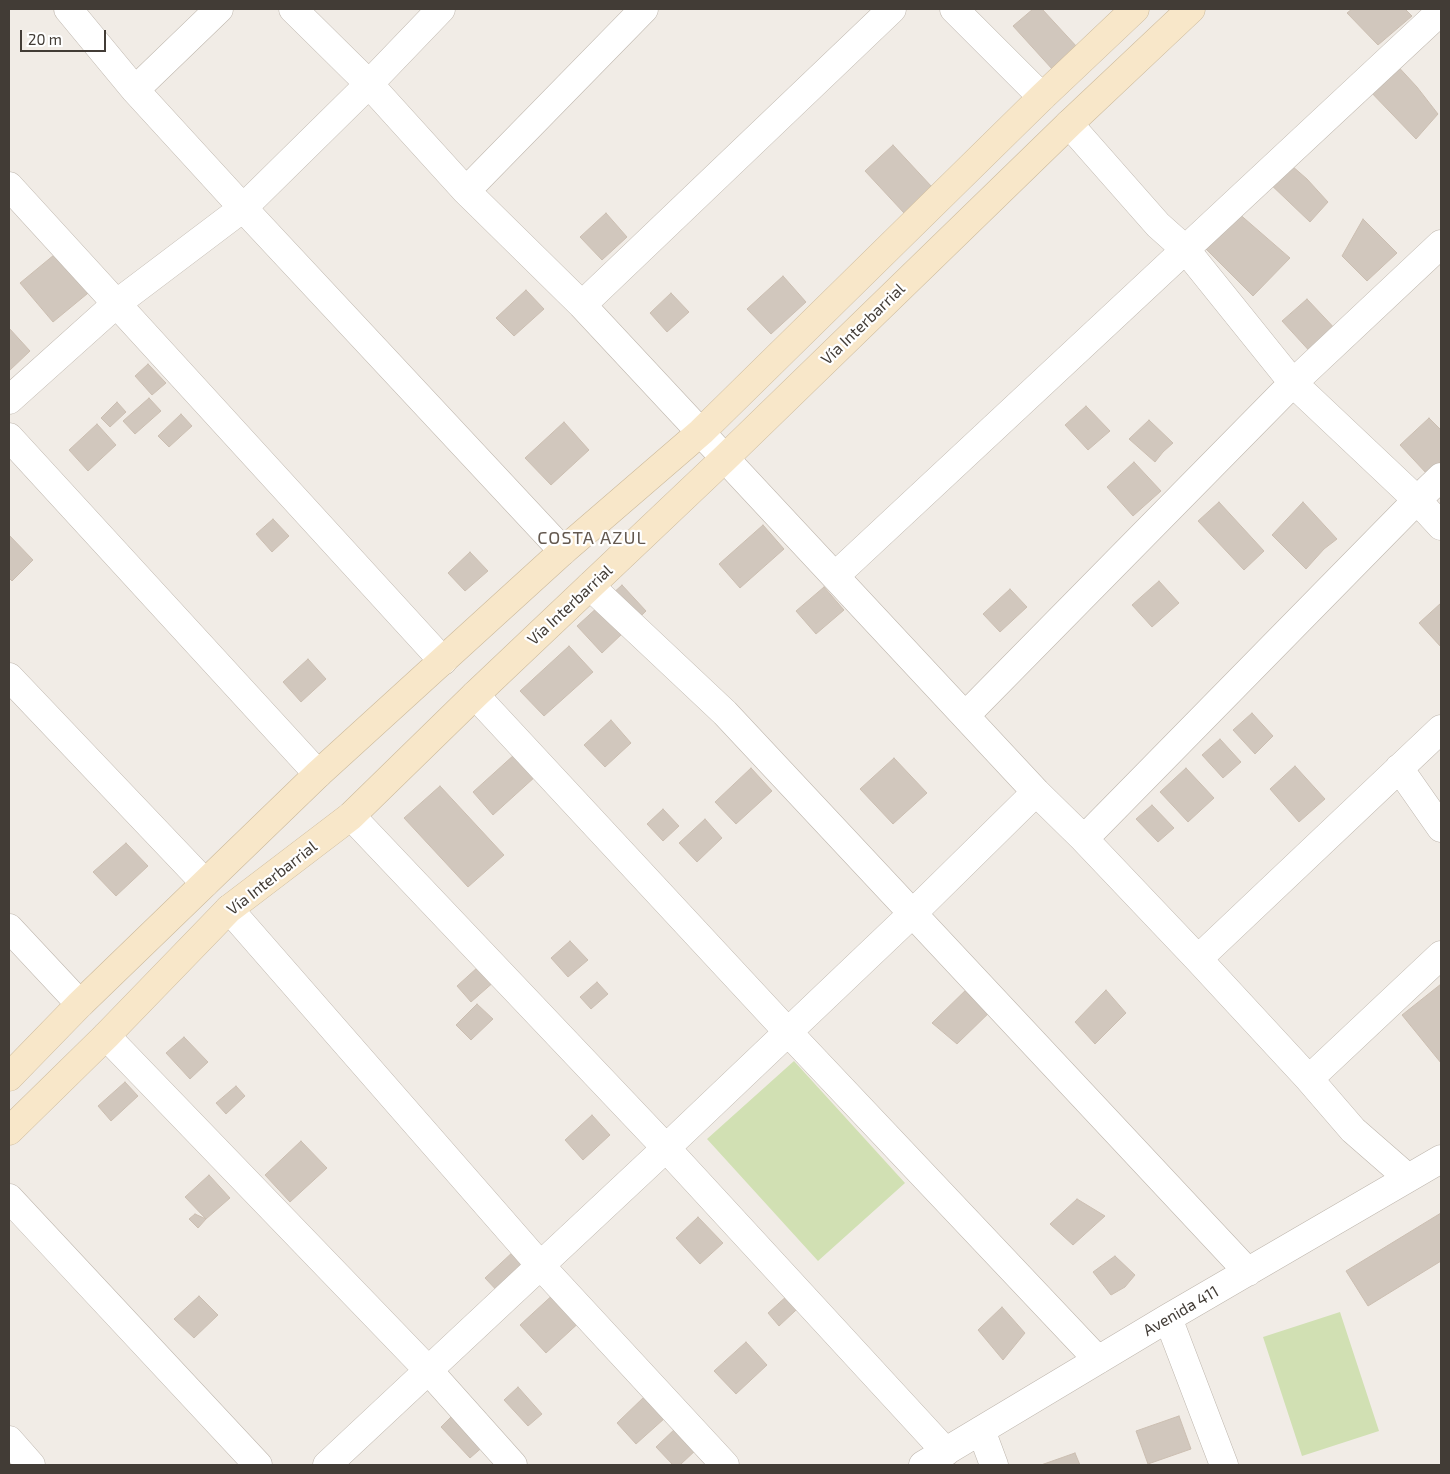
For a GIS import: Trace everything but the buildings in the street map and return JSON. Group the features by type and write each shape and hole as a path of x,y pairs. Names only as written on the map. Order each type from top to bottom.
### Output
{"main road":[{"path":"9,1077 80,1004 318,774 563,551 701,432 1042,97 1135,9"},
{"name":"Vía Interbarrial","path":"9,1131 106,1036 229,909 351,816 475,695 724,459 1069,124 1191,9"}],"street":[{"path":"68,9 135,90 242,208 563,551"},
{"path":"135,90 219,9"},
{"path":"293,9 369,84 466,191 582,305 1036,792 1084,839 1198,959 1309,1079 1353,1130 1408,1178"},
{"path":"9,400 116,304 242,208 369,84 441,9"},
{"path":"466,191 644,9"},
{"path":"582,305 892,9"},
{"path":"954,9 1042,97"},
{"path":"835,576 1441,11"},
{"path":"1069,124 1158,225 1186,250 1293,383 1417,500 1441,526"},
{"path":"9,186 443,660"},
{"path":"966,715 1293,383 1441,244"},
{"path":"9,437 318,774"},
{"path":"1084,839 1441,477"},
{"path":"590,586 725,713 1248,1272"},
{"path":"9,677 205,883"},
{"path":"475,695 787,1031 1098,1360"},
{"path":"1198,959 1441,729"},
{"path":"1399,768 1441,828"},
{"path":"327,1465 666,1148 1036,792"},
{"path":"351,816 666,1148 934,1459"},
{"path":"229,909 540,1265 725,1465"},
{"path":"9,928 80,1004"},
{"path":"1309,1079 1441,955"},
{"path":"106,1036 429,1371 513,1465"},
{"name":"Avenida 411","path":"934,1459 1168,1318 1441,1159"},
{"path":"9,1198 258,1465"},
{"path":"1168,1318 1224,1465"},
{"path":"981,1430 994,1465"},
{"path":"9,1440 31,1465"}],"green space":[{"path":"794,1061 905,1183 818,1261 707,1139"},
{"path":"1340,1312 1379,1431 1302,1456 1263,1337"}],"district":[{"name":"COSTA AZUL","path":"592,538"}]}
